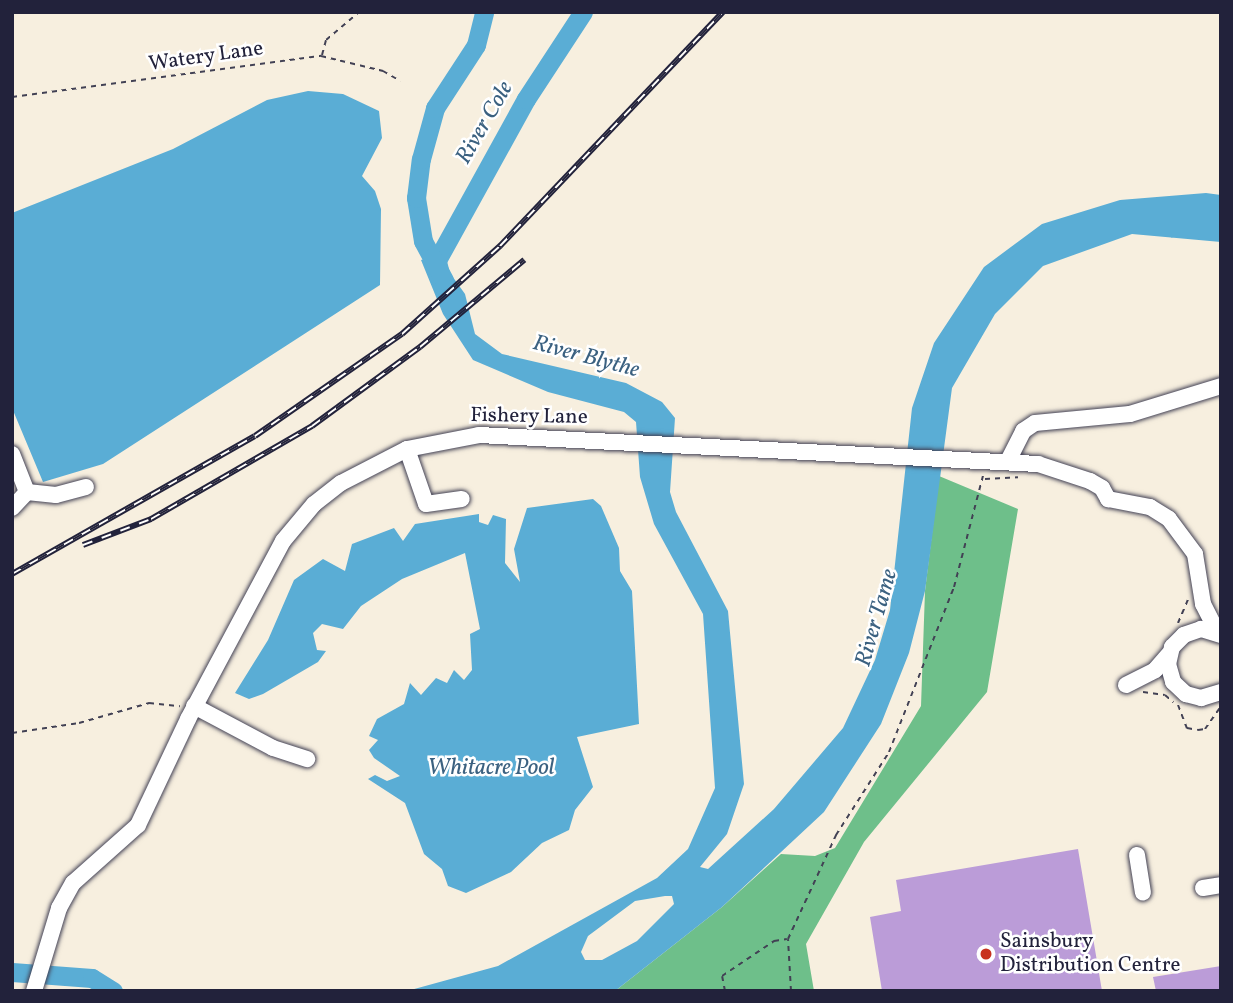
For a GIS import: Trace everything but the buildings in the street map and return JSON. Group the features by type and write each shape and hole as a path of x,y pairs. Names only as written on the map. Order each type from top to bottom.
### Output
{"street":[{"path":"1008,461 1023,431 1035,423 1130,414 1221,386"},
{"name":"Fishery Lane","path":"37,981 59,908 73,883 138,825 194,706 283,541 314,504 341,482 407,449 479,435 1008,461 1068,471 1102,488 1108,499 1150,507 1169,520 1195,554 1203,604"},
{"path":"407,449 426,504 462,499"},
{"path":"12,454 27,492"},
{"path":"27,492 56,495 86,487"},
{"path":"12,508 27,492"},
{"path":"1203,604 1219,634"},
{"path":"1203,604 1184,635 1155,670 1126,685 1160,684 1201,698 1221,692"},
{"path":"1184,635 1201,629 1219,634"},
{"path":"1169,654 1169,673 1179,689"},
{"path":"194,706 273,748 307,759"},
{"path":"1137,855 1143,893"},
{"path":"1203,888 1221,885"}],"path":[{"path":"321,56 326,40 359,12"},
{"name":"Watery Lane","path":"12,97 321,56 383,71 400,81"},
{"path":"791,991 788,939 836,835 889,751 954,587 984,479"},
{"path":"1140,692 1165,695 1184,714 1187,729 1205,729 1221,706"},
{"path":"12,733 79,723 149,703 194,706"},
{"path":"725,991 722,976 774,941 788,939"}],"green space":[{"path":"939,476 1018,509 987,692 864,842 806,944 814,991 615,991 722,907 781,854 815,856 835,848 921,706 925,591"}],"water":[{"path":"308,91 343,94 379,111 382,138 362,176 375,191 381,209 380,285 103,464 43,482 12,408 12,213 173,149 267,100"},
{"path":"1206,193 1221,195 1221,242 1132,234 1043,266 995,314 952,388 925,591 909,653 881,724 824,812 722,907 615,991 407,991 498,966 657,878 688,849 715,788 703,614 654,524 640,477 636,422 624,412 548,392 473,360 443,314 421,260 445,253 450,273 465,294 475,334 502,354 626,383 662,402 675,418 670,492 676,512 728,611 744,784 727,834 700,867 708,869 774,809 843,728 875,660 890,610 912,408 934,343 984,267 1042,224 1120,200","holes":["672,896 674,904 637,941 602,960 585,960 581,952 588,936 635,901"]},
{"name":"Whitacre Pool","path":"593,499 601,506 619,548 620,571 632,591 639,724 577,737 593,787 575,810 569,830 542,843 511,872 466,893 448,886 442,869 424,854 405,803 368,779 375,775 387,781 400,776 374,758 369,750 378,740 369,736 377,719 404,704 410,683 421,695 436,678 447,683 454,670 464,680 472,670 470,634 480,629 465,553 402,579 361,606 343,629 322,624 313,633 317,650 326,651 318,662 263,694 249,699 235,693 268,640 294,580 323,559 345,571 352,544 394,528 403,541 415,524 479,514 479,522 488,525 493,515 506,519 505,563 520,582 514,549 527,508"}],"waterway":[{"name":"River Blythe","path":"444,280 423,241 416,198 421,159 435,108 476,45 484,12"},
{"name":"River Cole","path":"436,262 526,99 583,12"},
{"path":"12,972 92,978 113,991"}],"railway":[{"path":"12,574 255,436 402,334 500,246 723,12"},
{"path":"83,545 151,519 312,426 420,347 524,260"}],"place":[{"name":"Sainsbury Distribution Centre","path":"986,954"}],"water label":[{"name":"River Tame","path":"877,618"}]}
